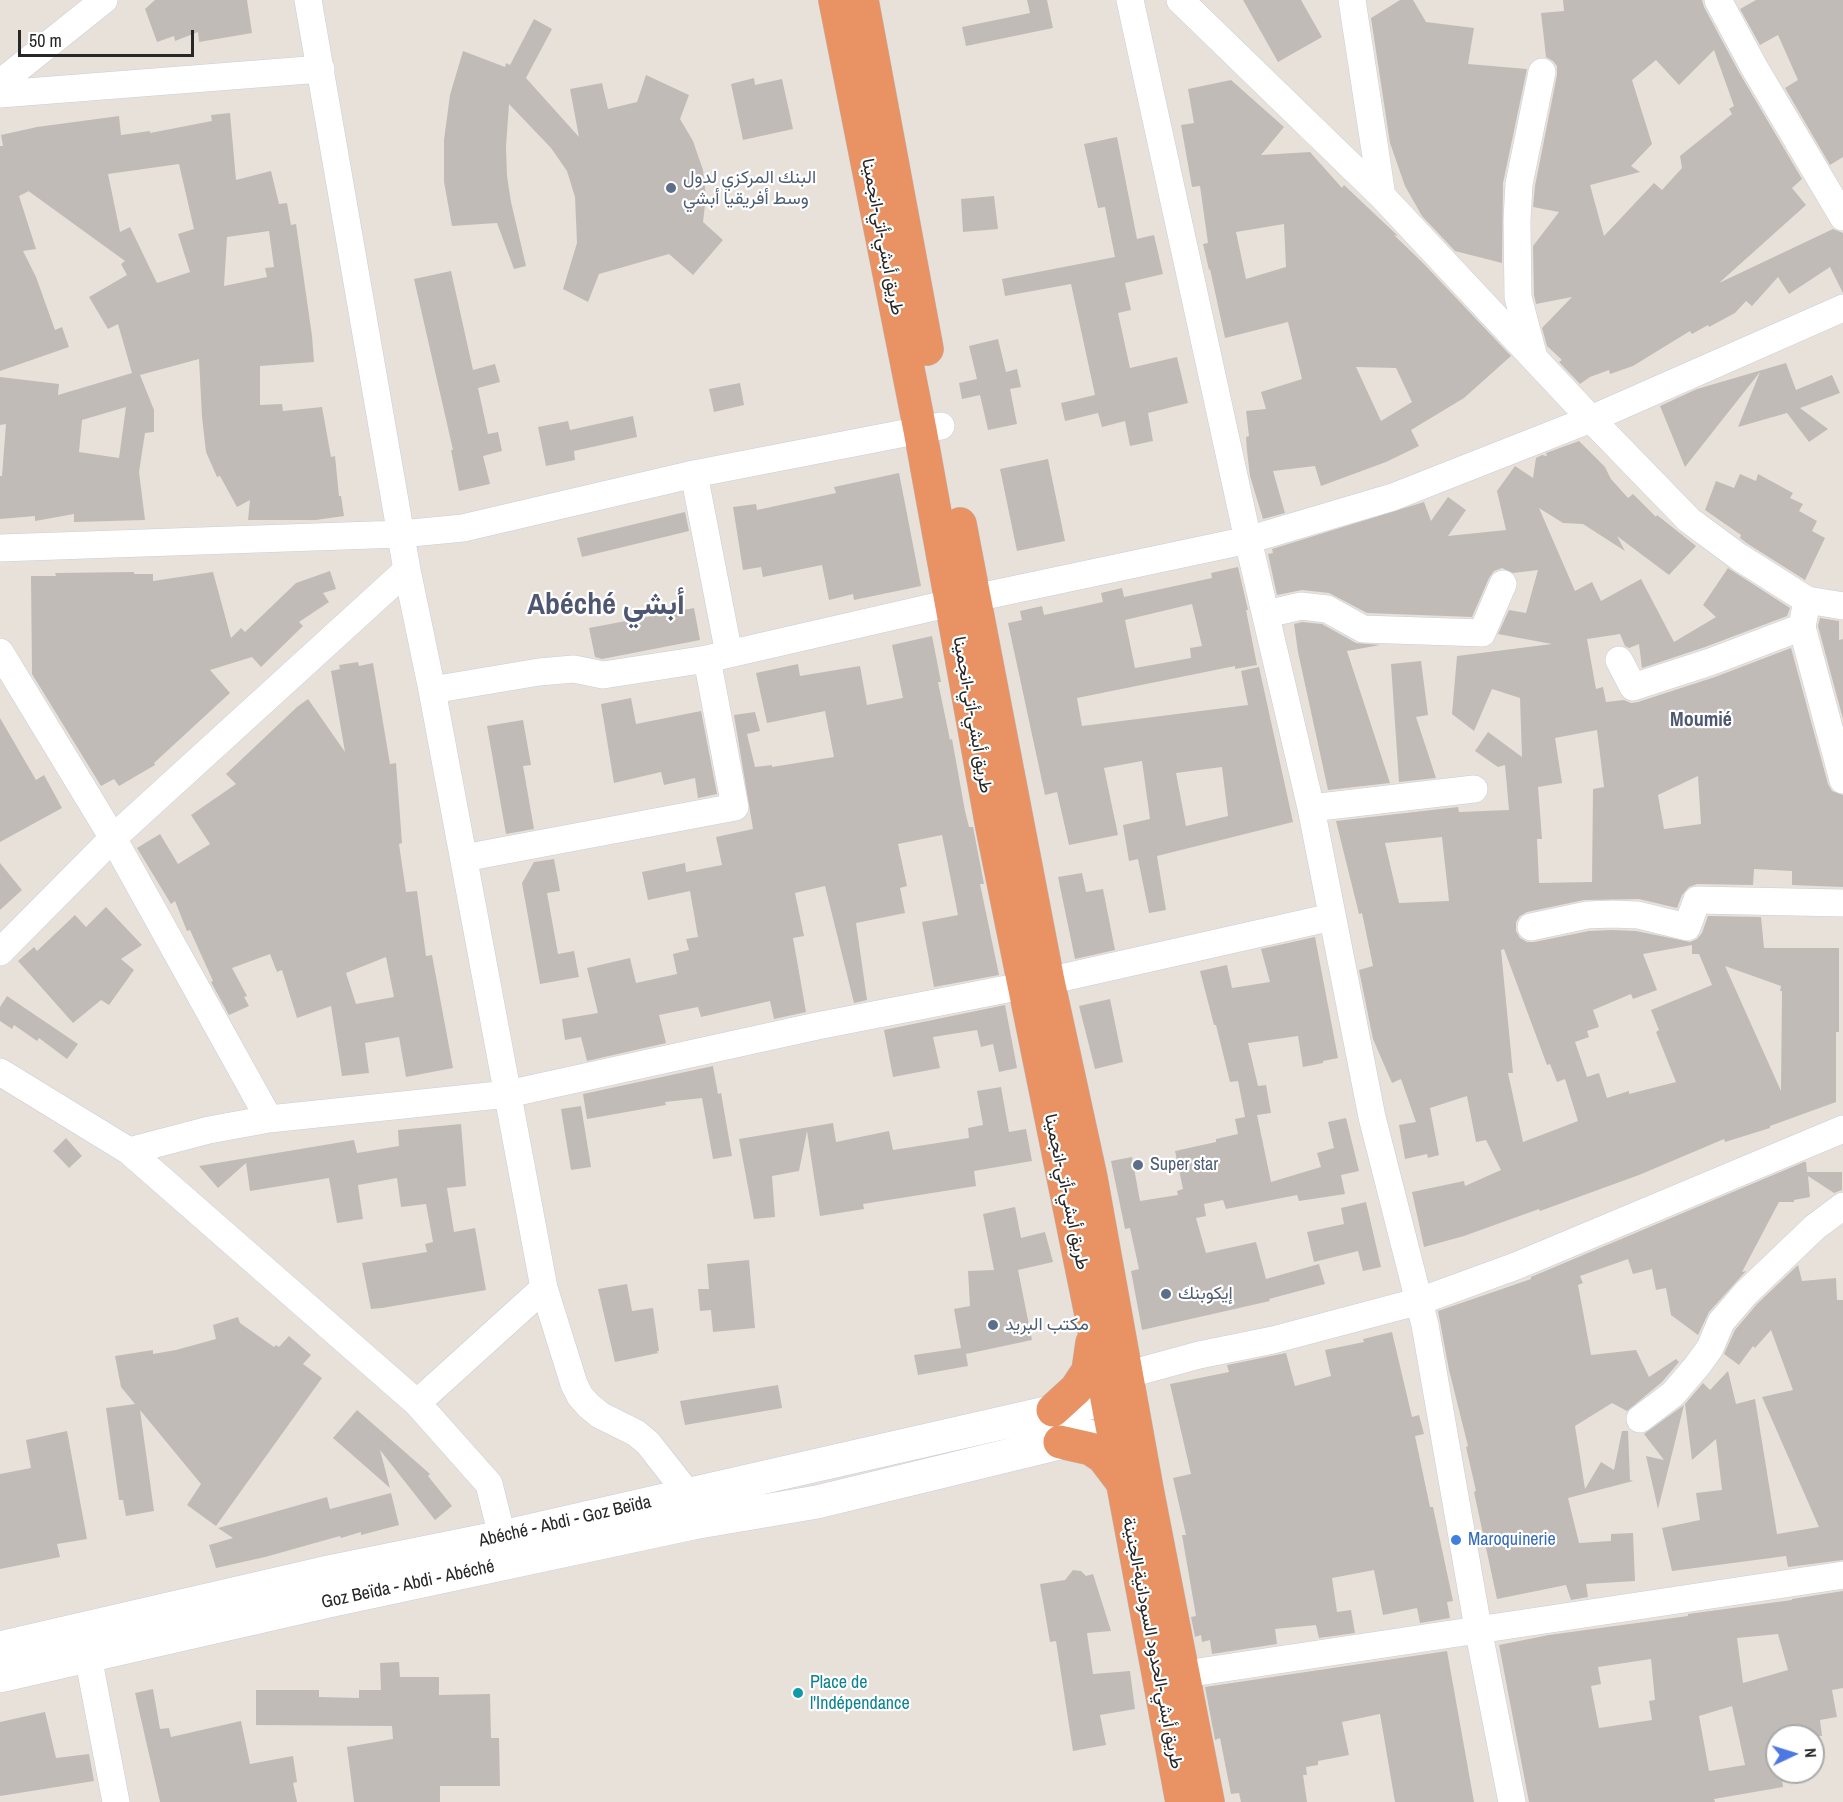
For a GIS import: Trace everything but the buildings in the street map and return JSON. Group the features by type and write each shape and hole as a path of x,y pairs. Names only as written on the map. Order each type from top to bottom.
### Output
{"highway":[{"path":"835,0 856,37 1036,983 1091,1178 1121,1405 1171,1676 1208,1802"},
{"path":"856,37 862,0"},
{"name":"طريق أبشي-أتي-انجمينا","path":"1036,983 1094,1329 1121,1405"},
{"path":"1094,1329 1088,1371 1057,1426 1103,1457 1123,1484"},
{"name":"طريق أبشي-الحدود السودانية-الجنينة","path":"1121,1405 1123,1484 1171,1676 1182,1802"}],"main road":[{"path":"690,1509 810,1468 1057,1426 1121,1405"},
{"name":"Goz Beïda - Abdi - Abéché","path":"0,1676 87,1656 148,1628 329,1601 505,1550 690,1509 817,1502 1057,1426"},
{"path":"0,1648 148,1628"}],"street":[{"path":"0,82 104,0"},
{"path":"308,0 407,570 432,690 544,1288 574,1384 580,1396 600,1415 636,1433 648,1443 690,1509"},
{"path":"1130,0 1248,540 1311,808 1372,1117 1420,1301 1478,1629 1512,1802"},
{"path":"1180,0 1382,196 1689,520 1739,557 1807,600 1843,606"},
{"path":"1352,0 1382,196"},
{"path":"1727,2 1754,67 1843,217"},
{"path":"0,94 321,69"},
{"path":"1534,358 1518,297 1516,220 1519,184 1542,72"},
{"path":"432,690 539,672 574,669 603,675 718,656 1248,540 1393,497 1591,419 1843,308"},
{"path":"0,548 402,534 464,528 694,474 931,428"},
{"path":"464,858 735,807 694,474"},
{"path":"2,947 113,838 407,570"},
{"path":"1267,614 1301,606 1327,609 1363,629 1482,633 1503,584"},
{"path":"1807,600 1802,627 1843,780"},
{"path":"1619,660 1633,687 1710,662 1802,627"},
{"path":"0,652 113,838 269,1119"},
{"path":"1311,808 1474,789"},
{"path":"1531,927 1587,915 1612,914 1638,915 1687,927 1697,900 1843,903"},
{"path":"129,1152 209,1130 269,1119 508,1094 817,1026 1036,983 1332,917"},
{"path":"0,1072 129,1152 417,1403 489,1484 505,1550"},
{"path":"1121,1405 1199,1355 1273,1340 1420,1301 1516,1266 1843,1129"},
{"path":"1641,1419 1673,1394 1691,1373 1710,1348 1721,1322 1746,1293 1815,1227 1843,1206"},
{"path":"417,1403 544,1288"},
{"path":"1171,1676 1843,1575"},
{"path":"87,1656 116,1802"}],"place":[{"name":"البنك المركزي لدول وسط أفريقيا أبشي","path":"671,188"},
{"name":"Super star","path":"1138,1165"},
{"name":"إيكوبنك","path":"1166,1294"},
{"name":"مكتب البريد","path":"993,1325"},
{"name":"Maroquinerie","path":"1456,1540"},
{"name":"Place de l'Indépendance","path":"798,1693"}],"district":[{"name":"Abéché أبشي","path":"606,606"},
{"name":"Moumié","path":"1701,721"}]}
